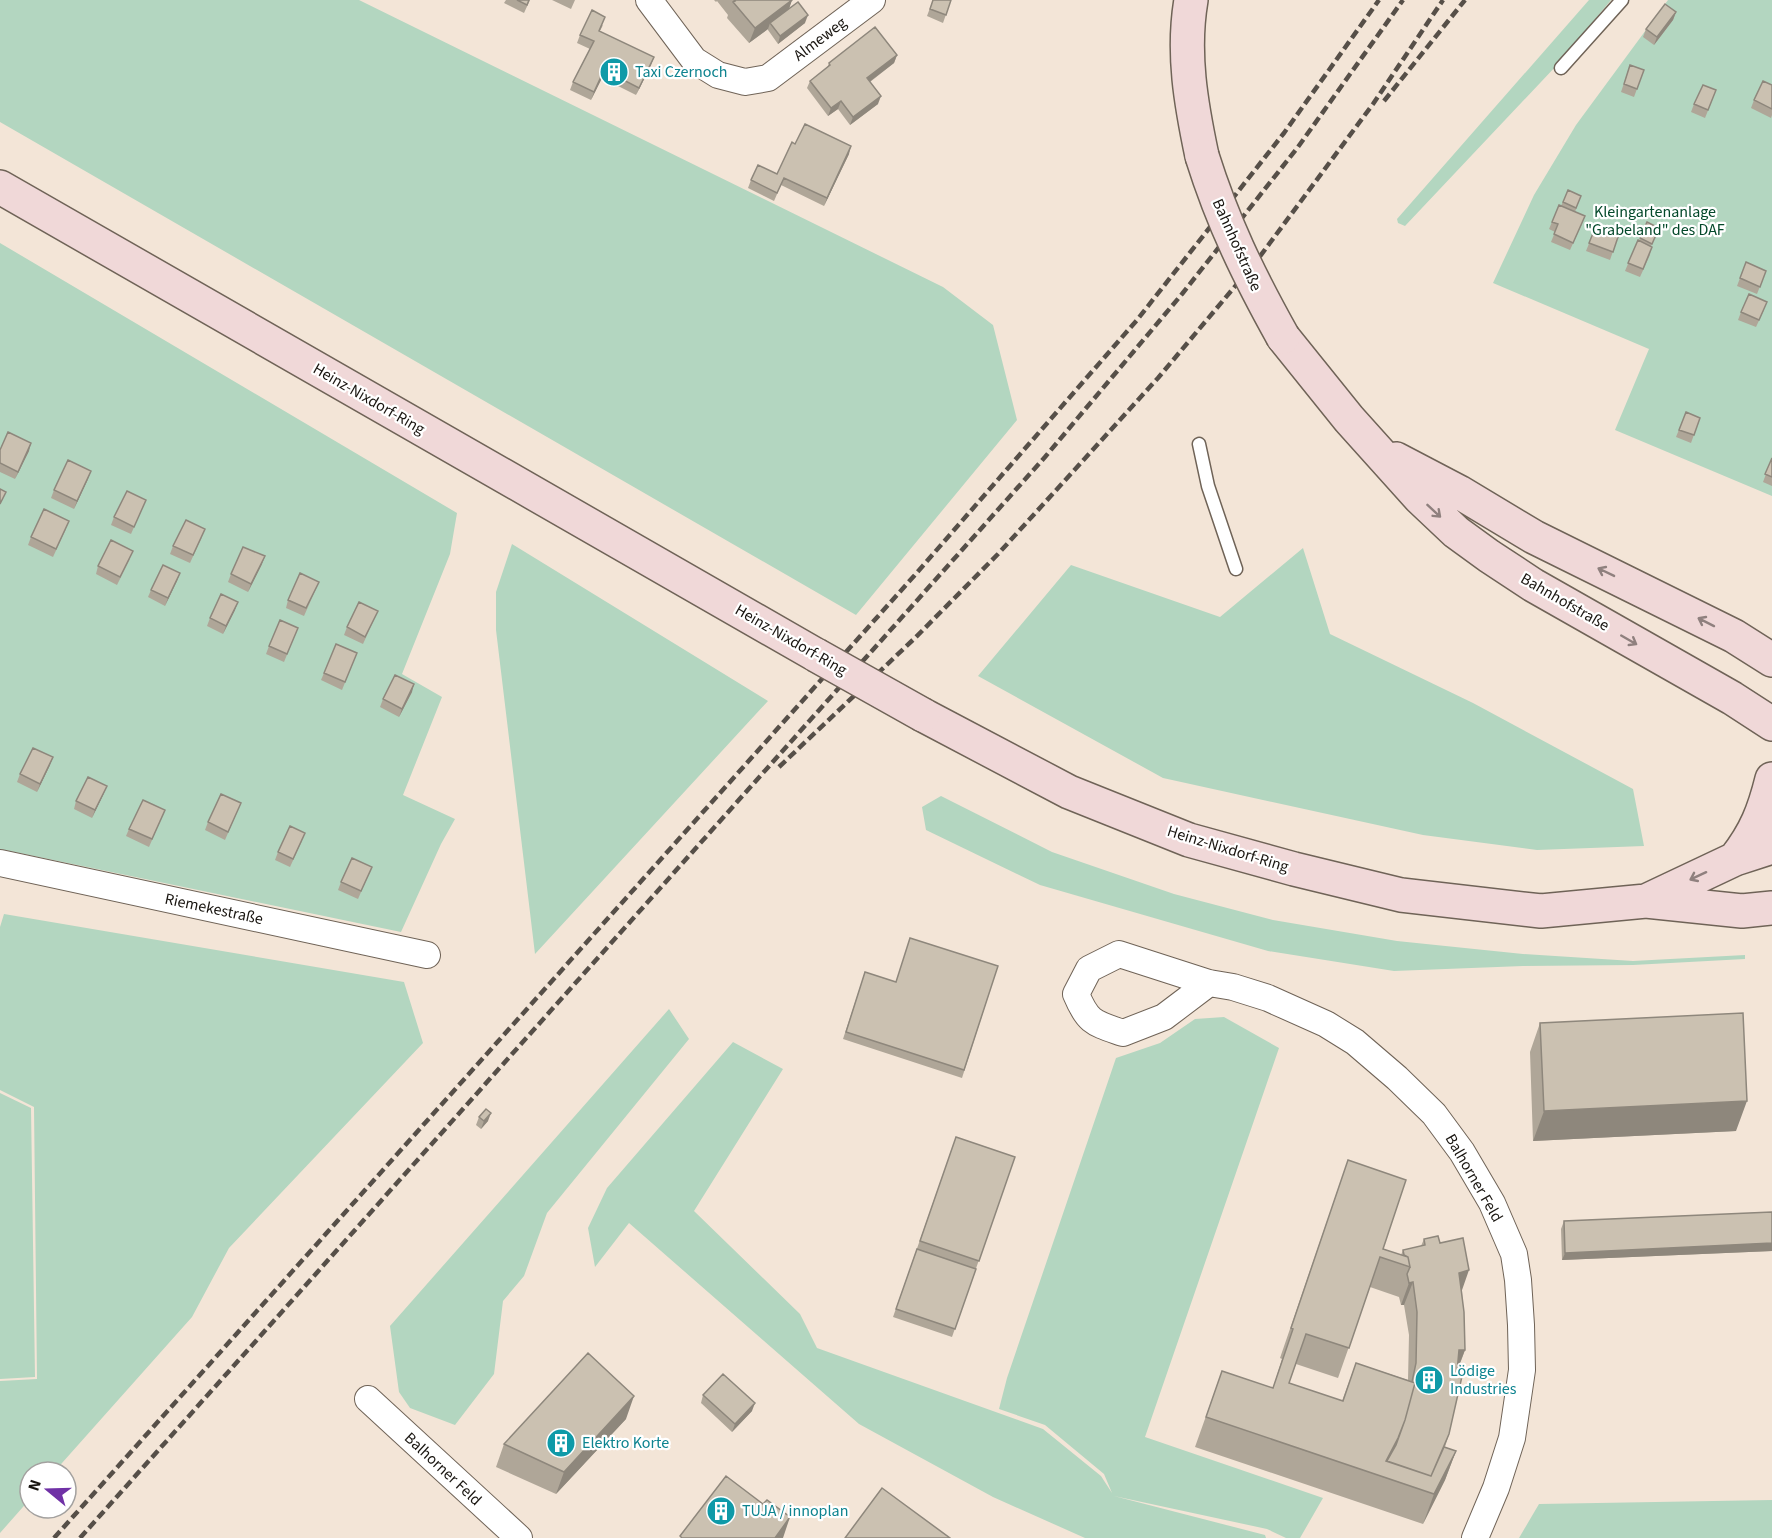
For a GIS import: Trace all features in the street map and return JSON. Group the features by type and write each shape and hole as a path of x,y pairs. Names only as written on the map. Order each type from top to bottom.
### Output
{"main road":[{"name":"Bahnhofstraße","path":"1191,0 1187,58 1191,103 1202,156 1217,204 1249,277 1283,337 1327,392 1420,498 1456,532 1533,585 1732,698 1772,724"},
{"name":"Heinz-Nixdorf-Ring","path":"0,187 923,716 1070,792 1189,840 1401,895 1541,911 1646,901 1742,911 1772,908"},
{"name":"Bahnhofstraße","path":"1381,452 1458,492 1534,537 1715,627 1772,660"},
{"path":"1735,859 1750,839 1760,819 1772,778"},
{"name":"Heinz-Nixdorf-Ring","path":"1646,901 1735,859 1772,847"}],"street":[{"name":"Almeweg","path":"649,0 694,60 718,75 745,82 768,78 872,0"},
{"name":"Riemekestraße","path":"0,863 427,955"},
{"name":"Balhorner Feld","path":"1209,983 1164,1017 1123,1033 1092,1022 1081,1007 1076,994 1089,969 1119,954 1209,983 1233,987 1269,998 1326,1024 1355,1042 1384,1066 1434,1114 1462,1152 1492,1203 1514,1254 1518,1280 1522,1370 1512,1438 1496,1488 1475,1538"},
{"name":"Balhorner Feld","path":"368,1399 519,1538"}],"lane":[{"path":"1561,68 1622,0"},
{"path":"1199,444 1208,486 1236,568"}],"green space":[{"path":"0,0 359,0 943,287 993,325 1017,420 856,615 0,122"},
{"path":"1589,0 1611,0 1557,65 1405,226 1398,223 1397,219"},
{"name":"Kleingartenanlage \"Grabeland\" des DAF","path":"1668,0 1772,0 1772,496 1615,430 1649,349 1493,283 1534,195 1576,125"},
{"path":"0,243 457,513 450,554 402,674 442,697 403,795 455,819 441,844 401,932 0,849"},
{"path":"512,544 768,701 535,954 496,630 496,592"},
{"path":"1303,548 1330,634 1473,703 1633,789 1644,846 1537,850 1423,835 1163,778 978,676 1071,565 1220,617"},
{"path":"941,796 1052,852 1174,894 1273,920 1397,941 1523,954 1633,961 1745,955 1745,959 1633,965 1394,971 1268,951 1040,885 926,830 922,807"},
{"path":"4,914 404,982 423,1043 229,1248 192,1317 65,1460 18,1460 18,1513 0,1533 0,1381 37,1379 34,1107 0,1090 0,927"},
{"path":"669,1009 689,1039 547,1213 524,1276 503,1301 494,1374 455,1425 410,1408 399,1392 390,1326"},
{"path":"1224,1017 1279,1048 1145,1437 1323,1498 1300,1538 1286,1538 1267,1529 1114,1496 1265,1535 1266,1538 1085,1538 993,1497 859,1424 629,1223 595,1267 588,1228 607,1188 733,1042 783,1069 694,1211 800,1314 817,1348 1043,1429 1101,1476 1112,1493 1104,1474 1045,1425 999,1409 1007,1378 1116,1058 1160,1043 1195,1019"},
{"path":"0,1093 31,1108 35,1377 0,1379"},
{"path":"1772,1500 1772,1538 1519,1538 1539,1504"}],"building":[{"path":"517,0 529,0 527,5"},
{"path":"734,0 792,0 755,28 733,2"},
{"path":"933,0 951,0 946,15 930,9"},
{"path":"798,2 808,15 780,36 770,23"},
{"path":"1665,4 1676,12 1657,37 1646,29"},
{"name":"Taxi Czernoch","path":"592,10 605,17 599,31 654,57 639,88 604,70 594,92 573,82 594,41 580,35"},
{"path":"875,27 897,55 867,78 881,96 853,117 841,101 831,108 810,81"},
{"path":"1630,65 1644,70 1637,89 1624,84"},
{"path":"1763,81 1772,85 1772,109 1754,100"},
{"path":"1703,85 1716,90 1708,110 1694,104"},
{"path":"805,124 851,146 827,198 784,178 777,193 751,180 758,165 777,174 792,142 795,144"},
{"path":"1568,190 1581,196 1576,208 1563,202"},
{"path":"1559,205 1585,216 1573,243 1554,234 1558,224 1552,222"},
{"path":"1647,222 1659,228 1652,244 1640,238"},
{"path":"1596,226 1619,234 1613,252 1589,243"},
{"path":"1638,240 1652,247 1643,269 1628,263"},
{"path":"1746,262 1766,271 1760,287 1740,278"},
{"path":"1749,294 1767,302 1759,320 1741,312"},
{"path":"1686,412 1700,418 1694,435 1679,430"},
{"path":"8,432 31,443 18,472 0,463 0,450"},
{"path":"1772,458 1772,477 1765,474"},
{"path":"68,460 91,471 77,501 54,490"},
{"path":"0,489 6,492 0,504"},
{"path":"127,491 146,500 134,527 114,517"},
{"path":"44,509 69,521 56,549 31,537"},
{"path":"186,520 205,529 193,555 173,546"},
{"path":"111,540 133,551 120,577 98,566"},
{"path":"243,547 265,556 251,584 231,574"},
{"path":"163,565 180,573 168,598 151,590"},
{"path":"300,573 319,582 306,608 288,600"},
{"path":"221,594 238,602 226,626 210,618"},
{"path":"359,602 378,611 365,637 347,627"},
{"path":"280,620 298,628 287,654 269,646"},
{"path":"336,644 357,653 345,682 324,673"},
{"path":"395,675 414,684 402,709 383,699"},
{"path":"33,748 53,757 40,784 20,774"},
{"path":"88,777 107,786 95,810 76,801"},
{"path":"221,794 241,803 228,832 208,822"},
{"path":"143,800 165,810 152,839 129,829"},
{"path":"290,826 305,833 293,859 278,852"},
{"path":"352,858 372,867 361,891 341,882"},
{"path":"910,938 998,966 964,1070 846,1032 865,972 896,982"},
{"path":"1743,1013 1747,1101 1544,1111 1540,1023"},
{"path":"486,1109 491,1113 484,1121 479,1117"},
{"path":"956,1137 1015,1157 979,1261 920,1241"},
{"path":"1348,1160 1406,1180 1383,1249 1408,1257 1410,1267 1380,1257 1349,1348 1306,1334 1289,1383 1343,1401 1356,1363 1415,1383 1405,1420 1386,1461 1431,1476 1444,1447 1456,1451 1434,1494 1206,1417 1222,1371 1273,1388"},
{"path":"1772,1212 1772,1243 1565,1253 1564,1221"},
{"name":"Lödige Industries","path":"1438,1236 1440,1243 1463,1238 1469,1270 1459,1273 1464,1312 1465,1350 1459,1350 1457,1372 1463,1372 1449,1434 1431,1476 1387,1461 1396,1445 1405,1420 1415,1383 1412,1382 1416,1363 1417,1312 1413,1282 1409,1283 1407,1274 1410,1267 1408,1257 1404,1255 1403,1250 1425,1245 1424,1239"},
{"path":"917,1249 976,1269 955,1329 896,1309"},
{"name":"Elektro Korte","path":"588,1353 634,1396 564,1472 504,1444"},
{"path":"723,1374 755,1403 735,1424 703,1395"},
{"path":"726,1476 763,1504 767,1500 790,1517 775,1538 682,1538 680,1536"},
{"path":"882,1488 950,1538 845,1538"}],"railway":[{"path":"54,1538 914,576 1137,320 1284,133 1379,0"},
{"path":"80,1538 1045,457 1182,294 1298,147 1403,0"},
{"path":"779,767 916,637 998,554 1158,378 1258,259 1373,104 1443,0"},
{"path":"1384,101 1465,0"}],"place":[{"name":"Taxi Czernoch","path":"614,72"},
{"name":"Lödige Industries","path":"1429,1380"},
{"name":"Elektro Korte","path":"561,1443"},
{"name":"TUJA / innoplan","path":"721,1511"}]}
